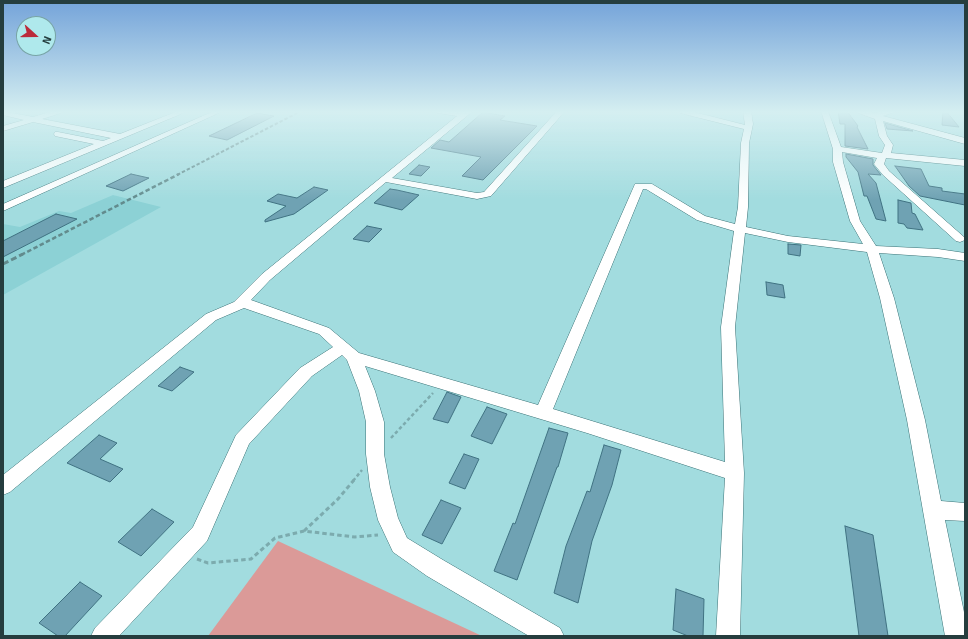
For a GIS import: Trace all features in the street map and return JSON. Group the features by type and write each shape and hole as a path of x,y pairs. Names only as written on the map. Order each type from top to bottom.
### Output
{"street":[{"path":"89,141 129,150"},
{"path":"3,185 111,141"},
{"path":"142,141 149,142"},
{"path":"3,486 211,317 239,305 254,288 432,141"},
{"path":"384,179 477,196 487,194 534,141"},
{"path":"728,636 735,472 728,327 744,202 745,141"},
{"path":"834,141 837,149 838,162 855,221 872,249 887,298 916,420 957,636"},
{"path":"886,141 889,145 879,164 886,173 963,238"},
{"path":"3,208 149,142"},
{"path":"837,149 965,163"},
{"path":"543,414 638,186 648,186 701,218 740,229 788,239 872,249 938,253 965,257"},
{"path":"3,199 15,203"},
{"path":"242,302 324,331 348,352 367,391 375,422 375,454 380,487 388,520 400,545 435,568 552,636"},
{"path":"103,636 200,534 242,440 306,372 348,352 543,414 735,472"},
{"path":"934,510 965,512"}],"path":[{"path":"180,555 208,563 251,559 275,538 304,531 356,537 394,533"}],"shaded area":[{"path":"113,195 161,207 3,295 3,224 20,227 59,211 71,213"},
{"path":"278,541 482,636 208,636"}],"building":[{"path":"439,141 522,141 483,180 462,176 481,157 431,148"},
{"path":"845,141 864,141 868,149 845,146"},
{"path":"846,154 873,159 873,165 881,175 868,174 876,183 886,221 876,219 867,196 864,196 858,172 846,157"},
{"path":"419,165 430,167 421,176 409,174"},
{"path":"895,166 921,169 929,186 942,188 942,191 965,194 965,205 920,196 909,186"},
{"path":"131,174 149,178 123,191 106,186"},
{"path":"314,187 328,190 294,214 265,222 265,220 286,206 267,201 278,194 297,198"},
{"path":"390,189 419,195 402,210 374,203"},
{"path":"898,200 911,203 912,213 915,214 923,230 907,228 904,224 898,223"},
{"path":"56,214 77,219 3,257 3,241"},
{"path":"367,226 382,229 369,242 353,239"},
{"path":"788,244 801,245 800,256 788,254"},
{"path":"766,282 783,285 785,298 767,295"},
{"path":"180,367 194,372 172,391 158,386"},
{"path":"447,392 461,397 448,423 433,419"},
{"path":"487,407 507,414 492,444 471,436"},
{"path":"549,428 568,433 558,467 517,580 494,571 513,523 515,524"},
{"path":"99,435 117,443 100,459 123,469 110,482 67,463"},
{"path":"604,445 621,450 612,485 592,541 578,603 554,593 566,546 587,491 590,492"},
{"path":"464,454 479,459 465,489 449,483"},
{"path":"441,500 461,508 442,544 422,535"},
{"path":"152,509 174,522 141,556 118,542"},
{"path":"845,526 873,535 888,636 859,636"},
{"path":"80,582 102,596 65,636 58,636 39,623"},
{"path":"676,589 704,599 703,636 688,636 673,630"}],"railway":[{"path":"177,175 243,141"},
{"path":"21,255 179,174"},
{"path":"3,264 21,255"}]}
